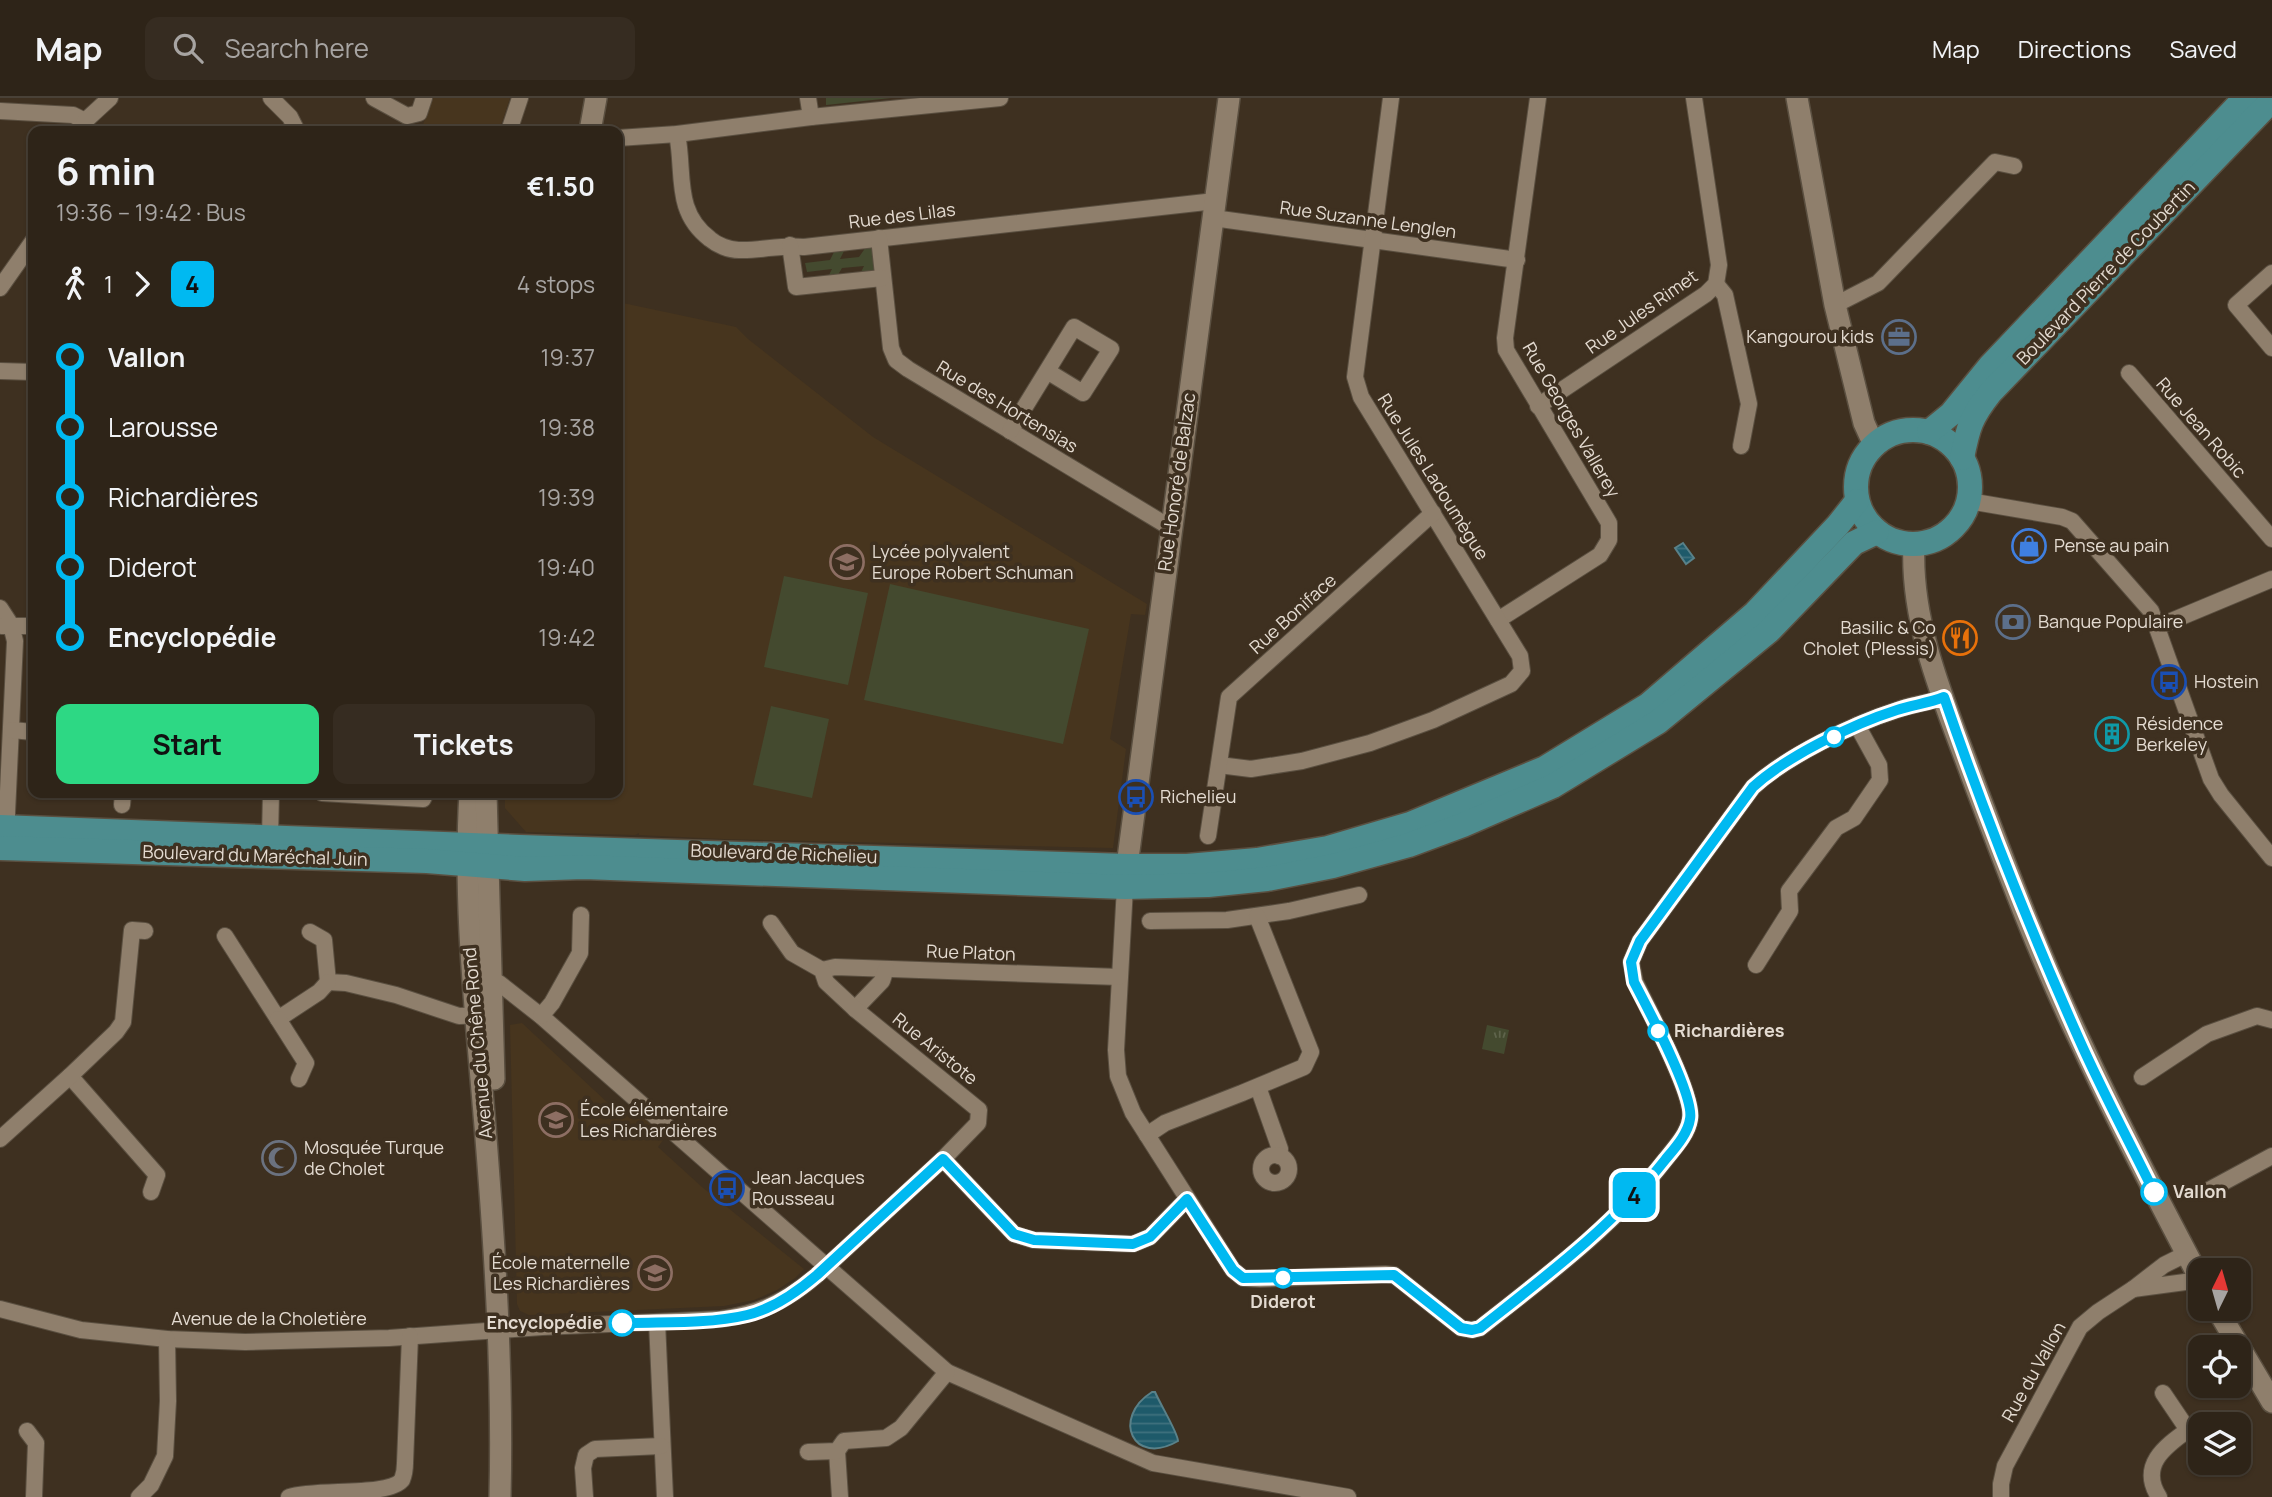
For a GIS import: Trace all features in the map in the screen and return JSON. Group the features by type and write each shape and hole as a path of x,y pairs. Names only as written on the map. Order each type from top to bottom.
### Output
{"main road":[{"path":"577,126 582,98"},
{"path":"591,126 596,98"},
{"name":"Rue Honoré de Balzac","path":"1126,876 1229,98"},
{"path":"1797,98 1815,209 1835,305 1864,423 1874,445"},
{"name":"Boulevard Pierre de Coubertin","path":"1929,432 1951,414 1990,366 2254,105"},
{"name":"Boulevard Pierre de Coubertin","path":"1962,458 1973,414 1990,393 2254,105"},
{"path":"1910,430 1929,432 1954,446 1962,458 1970,478 1969,501 1962,518 1949,532 1933,541 1914,544 1895,541 1877,532 1865,518 1857,501 1858,470 1874,445 1891,434 1910,430"},
{"name":"Boulevard de Richelieu","path":"1126,876 1187,866 1257,860 1328,848 1410,824 1545,768 1648,705 1668,688 1755,613 1838,525 1857,501"},
{"name":"Boulevard de Richelieu","path":"441,843 483,857 584,867 1126,876 1208,885 1267,879 1333,866 1409,845 1553,786 1658,722 1769,631 1854,543 1877,532"},
{"path":"1914,544 1916,599 1928,648 2000,852 2080,1041 2188,1258"},
{"path":"471,798 483,857"},
{"path":"483,857 486,798"},
{"name":"Boulevard du Maréchal Juin","path":"4,834 270,836 441,843"},
{"name":"Boulevard du Maréchal Juin","path":"4,834 427,861 483,857"},
{"name":"Avenue du Chêne Rond","path":"483,857 468,927 482,985 484,1015 499,1330 502,1437 500,1497"},
{"path":"2224,1321 2272,1402"}],"street":[{"path":"0,111 73,115 83,126 110,98"},
{"path":"271,98 290,117 294,126"},
{"path":"374,98 408,116 419,113 424,98"},
{"path":"511,126 520,98"},
{"path":"808,98 811,117"},
{"path":"623,138 677,134 937,101 1000,98"},
{"name":"Rue Jules Ladoumègue","path":"1219,765 1251,769 1302,761 1370,743 1433,720 1511,684 1522,671 1520,656 1361,397 1356,377 1391,98"},
{"name":"Rue Georges Vallerey","path":"1498,620 1600,555 1609,540 1609,523 1506,351 1538,98"},
{"name":"Rue Jules Rimet","path":"1538,406 1706,294 1716,284 1719,265 1694,98"},
{"name":"Rue des Lilas","path":"677,134 682,197 688,216 702,233 717,244 737,251 790,245 804,247 1153,208 1214,211"},
{"path":"1835,305 1878,283 1995,162 2014,166"},
{"name":"Rue Suzanne Lenglen","path":"1214,211 1372,240 1517,260"},
{"name":"Rue des Hortensias","path":"879,238 891,348 896,360 1171,528"},
{"path":"790,245 796,287 882,278"},
{"path":"0,288 28,249"},
{"path":"2272,273 2235,304 2272,348"},
{"path":"1716,284 1725,295 1749,404 1741,446"},
{"path":"0,370 28,372"},
{"path":"1010,431 1047,371"},
{"name":"Rue Jean Robic","path":"2129,373 2272,539"},
{"path":"1969,501 2062,517 2072,522 2151,611 2211,779 2221,795 2269,849"},
{"name":"Rue Boniface","path":"1208,836 1229,697 1433,513"},
{"path":"2157,627 2272,579"},
{"path":"0,608 5,626 15,641 12,730 4,766 7,819 4,834"},
{"path":"5,626 28,626"},
{"path":"1126,876 1116,1050 1118,1076 1133,1113 1228,1263 1243,1278 1394,1275 1461,1328 1472,1330 1480,1328 1586,1244 1656,1172 1679,1142 1690,1119 1688,1097 1634,982 1631,962 1640,941 1753,787 1771,771 1857,725 1899,709 1944,697"},
{"path":"1756,965 1790,911 1789,891 1836,828 1854,818 1880,780 1879,765 1857,725"},
{"path":"12,730 28,732"},
{"path":"270,836 271,798"},
{"path":"1150,921 1227,920 1289,911 1359,895"},
{"path":"541,1016 552,1003 580,953 581,915"},
{"path":"1147,1135 1165,1123 1304,1066 1311,1052 1257,916"},
{"name":"Rue Aristote","path":"657,1322 747,1315 770,1307 803,1287 943,1159 978,1123 979,1110 855,1009 826,982 822,970 792,953 771,923"},
{"path":"0,1139 70,1076 123,1022 131,930 145,931"},
{"path":"278,1020 319,992 328,982 324,940 310,932"},
{"path":"225,936 306,1063 299,1079"},
{"name":"Rue Platon","path":"822,970 835,967 1119,977"},
{"path":"855,1009 882,981 886,969"},
{"path":"328,982 346,983 396,995 448,1013 484,1015"},
{"path":"482,985 499,983 541,1016 947,1372 1153,1463 1348,1497"},
{"path":"2142,1077 2207,1034 2257,1016 2272,1020"},
{"path":"70,1076 157,1175 151,1192"},
{"path":"1258,1087 1280,1149 1279,1156"},
{"path":"2209,1190 2272,1156"},
{"path":"943,1159 1014,1234 1034,1240 1133,1244 1150,1237 1187,1199"},
{"name":"Rue du Vallon","path":"2001,1497 2005,1466 2080,1327 2164,1265 2186,1254"},
{"name":"Rue du Vallon","path":"2133,1289 2188,1281"},
{"name":"Avenue de la Choletière","path":"0,1309 81,1330 167,1339 244,1342 657,1322"},
{"path":"657,1322 665,1497"},
{"path":"289,1497 309,1494 378,1494 396,1488 402,1480 405,1463 410,1336"},
{"path":"139,1497 151,1485 165,1456 167,1339"},
{"path":"840,1497 837,1451 844,1441 886,1438 901,1428 947,1372"},
{"path":"2159,1497 2151,1484 2152,1469 2162,1449 2188,1430 2164,1393"},
{"path":"27,1431 36,1443 34,1497"},
{"path":"585,1497 583,1468 586,1455 595,1449 661,1446"},
{"path":"808,1452 837,1451"}],"shaded area":[{"path":"432,98 510,98 501,126 423,126"},
{"name":"Lycée polyvalent Europe Robert Schuman","path":"623,303 736,327 873,437 1147,604 1145,615 1131,614 1110,739 1126,749 1113,848 526,832 505,808 505,798 623,798"},
{"path":"522,1023 623,1117 632,1107 666,1136 658,1147 702,1187 804,1269 777,1290 754,1300 724,1306 529,1315 520,1311 517,1304 510,1025"}],"green space":[{"path":"826,98 891,98 826,105"},
{"path":"872,246 875,274 859,276 864,266 842,268 836,278 827,279 832,269 807,272 805,263 830,260 835,250 845,249 840,259 859,257 866,247"},
{"path":"784,576 868,593 848,685 764,667"},
{"path":"890,584 1089,629 1063,744 864,700"},
{"path":"771,706 829,719 812,798 753,785"},
{"path":"1487,1025 1509,1030 1504,1054 1482,1049"}],"water":[{"path":"1683,543 1694,558 1686,564 1675,548"},
{"path":"1155,1392 1178,1441 1149,1448 1139,1444 1130,1426 1132,1414"}],"bus line":[{"name":"4","path":"622,1323 721,1319 747,1315 770,1307 803,1287 943,1159 1014,1234 1034,1240 1133,1244 1150,1237 1187,1199 1223,1256 1243,1278 1394,1275 1461,1328 1480,1328 1586,1244 1656,1172 1679,1142 1690,1119 1688,1097 1634,982 1631,962 1640,941 1753,787 1771,771 1857,725 1899,709 1944,697 2000,852 2049,970 2080,1041 2154,1192"}],"place":[{"name":"Kangourou kids","path":"1899,337"},
{"name":"Pense au pain","path":"2029,546"},
{"name":"Lycée polyvalent Europe Robert Schuman","path":"847,562"},
{"name":"Banque Populaire","path":"2013,622"},
{"name":"Basilic & Co Cholet (Plessis)","path":"1960,638"},
{"name":"Hostein","path":"2169,682"},
{"name":"Résidence Berkeley","path":"2112,734"},
{"name":"Richelieu","path":"1136,797"},
{"name":"Richardières","path":"1658,1031"},
{"name":"École élémentaire Les Richardières","path":"556,1120"},
{"name":"Mosquée Turque de Cholet","path":"279,1158"},
{"name":"Jean Jacques Rousseau","path":"727,1188"},
{"name":"Vallon","path":"2154,1192"},
{"name":"École maternelle Les Richardières","path":"655,1273"},
{"name":"Diderot","path":"1283,1278"},
{"name":"Encyclopédie","path":"622,1323"}]}
